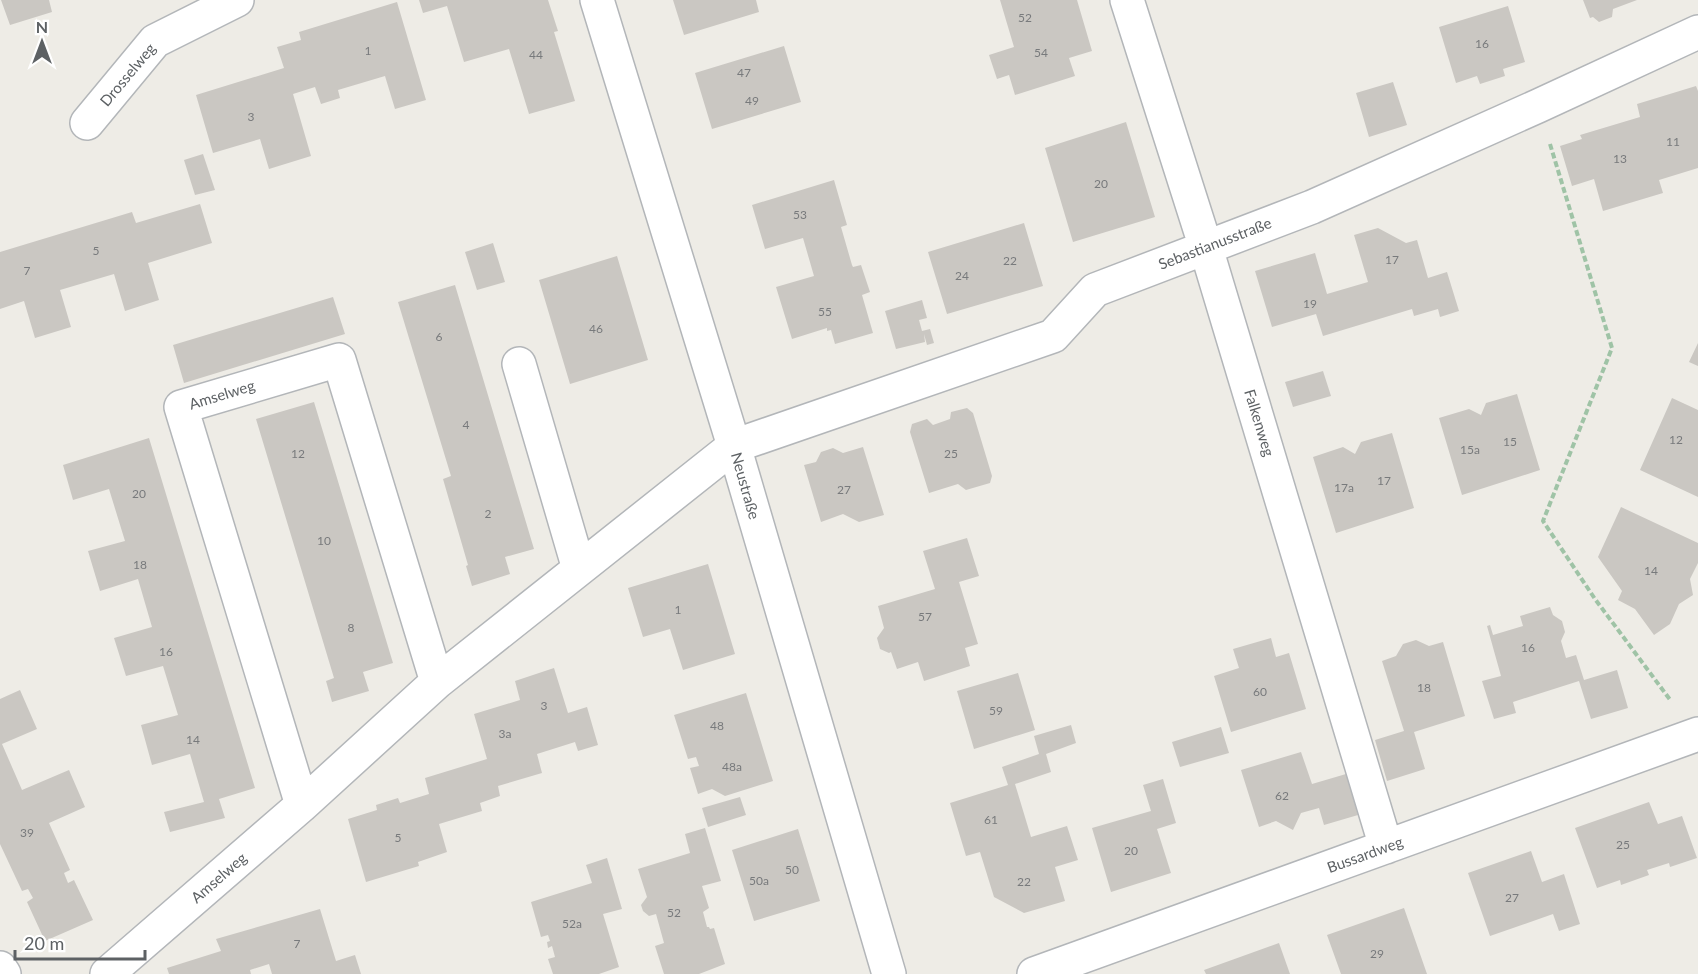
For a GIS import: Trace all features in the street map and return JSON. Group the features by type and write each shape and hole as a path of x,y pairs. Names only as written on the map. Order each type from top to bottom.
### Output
{"street":[{"name":"Drosselweg","path":"87,123 154,41 237,0"},
{"name":"Neustraße","path":"597,0 734,446 889,974"},
{"name":"Falkenweg","path":"1127,0 1206,248 1386,847"},
{"name":"Sebastianusstraße","path":"734,446 1053,336 1095,290 1312,207 1698,32"},
{"name":"Amselweg","path":"302,805 181,407 339,360 437,682"},
{"path":"519,364 579,569"},
{"name":"Amselweg","path":"107,974 302,805 437,682 734,446"},
{"name":"Bussardweg","path":"1034,974 1698,737"},
{"path":"0,968 4,974"}],"path":[{"path":"1538,106 1612,348 1544,521 1595,599 1698,737"}],"building":[{"path":"1,0 49,0 52,12 10,25"},
{"path":"419,0 548,0 558,31 554,32 575,101 529,114 509,49 464,62 447,6 423,13"},
{"path":"673,0 756,0 759,12 684,35"},
{"path":"1000,0 1077,0 1092,51 1069,58 1075,76 1015,95 1009,75 997,79 989,55 1014,47"},
{"path":"1583,0 1637,0 1613,9 1612,17 1599,22 1593,17 1590,18"},
{"path":"397,2 426,100 395,109 385,76 338,90 340,98 321,104 315,87 293,94 311,156 269,169 260,139 213,153 196,95 284,68 277,47 301,40 299,32"},
{"path":"1508,6 1525,62 1503,69 1505,76 1480,84 1477,76 1456,83 1439,27"},
{"path":"784,46 801,102 712,129 695,73"},
{"path":"1393,82 1407,125 1369,137 1356,93"},
{"path":"1696,86 1698,91 1698,168 1659,180 1663,193 1603,211 1594,179 1572,186 1560,146 1582,139 1580,135 1640,117 1637,104"},
{"path":"1126,122 1155,217 1073,242 1045,148"},
{"path":"203,154 215,190 195,195 184,160"},
{"path":"834,180 847,225 841,227 852,265 853,267 861,265 870,292 862,295 873,333 835,344 831,330 827,331 827,328 792,339 776,287 814,276 803,238 765,249 752,205"},
{"path":"200,204 212,243 148,263 159,300 125,311 114,274 60,290 71,327 35,338 24,301 0,309 0,252 132,212 136,223"},
{"path":"1024,223 1043,286 947,314 928,252"},
{"path":"1378,228 1406,243 1417,240 1428,278 1447,272 1459,311 1440,317 1438,309 1414,316 1412,309 1323,336 1316,314 1272,327 1255,271 1315,253 1327,294 1368,282 1354,235"},
{"path":"493,243 505,282 477,290 465,252"},
{"path":"617,256 648,360 570,384 539,280"},
{"path":"455,285 534,549 505,557 510,574 472,586 443,479 451,476 398,302"},
{"path":"333,297 345,334 184,383 173,345"},
{"path":"922,300 927,318 919,320 922,331 930,329 934,343 927,345 924,334 925,342 896,349 885,311"},
{"path":"1698,343 1698,366 1689,362"},
{"path":"1323,371 1331,396 1293,407 1285,382"},
{"path":"1517,394 1540,470 1462,495 1439,418 1469,409 1481,415 1486,403"},
{"path":"1672,398 1698,410 1698,497 1640,470"},
{"path":"314,402 393,663 363,672 369,691 332,702 326,681 334,678 256,419"},
{"path":"967,408 973,413 992,476 990,483 966,490 958,484 929,493 910,432 912,424 927,419 933,425 950,419 951,412"},
{"path":"1392,433 1414,508 1336,533 1313,457 1343,447 1355,454 1361,442"},
{"path":"149,438 255,788 219,799 225,818 170,832 164,812 204,802 190,754 152,765 141,725 178,715 163,666 126,676 114,638 152,627 138,579 100,591 88,551 125,541 109,489 73,500 63,465"},
{"path":"863,447 884,515 859,522 843,514 821,522 804,465 816,462 821,452 833,448 843,453"},
{"path":"1621,507 1698,543 1698,563 1690,579 1693,595 1679,604 1670,624 1654,635 1635,609 1618,600 1622,591 1598,557"},
{"path":"967,538 979,576 959,582 978,644 965,648 970,666 924,681 918,662 897,669 891,652 880,649 877,638 884,628 878,606 935,589 923,551"},
{"path":"708,564 735,654 683,670 670,629 643,637 628,588"},
{"path":"1550,607 1553,615 1562,621 1565,632 1561,641 1566,658 1576,655 1584,680 1617,670 1628,708 1591,719 1579,681 1513,702 1516,713 1494,719 1482,681 1501,676 1487,626 1490,625 1493,635 1523,626 1520,616"},
{"path":"1271,638 1276,657 1289,653 1306,709 1231,732 1214,676 1239,668 1233,649"},
{"path":"1416,640 1429,646 1443,642 1465,716 1414,732 1425,769 1387,781 1375,740 1404,731 1382,661 1396,656 1403,644"},
{"path":"554,668 568,713 587,707 598,745 578,751 575,742 537,754 542,773 498,786 500,796 480,803 482,811 439,824 447,852 418,862 419,866 366,882 348,819 377,810 376,805 398,798 400,803 429,794 425,778 487,759 474,714 520,700 515,681"},
{"path":"1018,673 1035,730 974,749 957,691"},
{"path":"20,690 37,729 2,744 22,790 69,770 85,807 49,823 70,870 64,873 68,883 74,880 93,920 45,941 27,902 33,898 28,889 22,891 0,844 0,699"},
{"path":"746,693 773,781 725,796 712,789 698,794 690,768 699,766 696,757 688,759 674,715"},
{"path":"1071,725 1076,743 1046,754 1051,772 1015,784 1031,837 1067,826 1078,860 1055,867 1065,901 1024,913 994,897 980,852 966,856 950,803 1008,785 1002,767 1039,754 1034,736"},
{"path":"1221,727 1229,753 1180,767 1172,742"},
{"path":"1301,752 1312,784 1346,774 1358,815 1324,825 1319,808 1301,813 1293,830 1276,821 1259,827 1241,770"},
{"path":"1163,779 1176,823 1157,829 1171,873 1111,892 1092,828 1151,811 1143,785"},
{"path":"740,797 746,815 708,827 702,808"},
{"path":"1649,802 1658,824 1682,816 1697,858 1670,867 1669,863 1647,870 1649,875 1621,885 1620,880 1597,888 1575,828"},
{"path":"705,828 721,881 702,886 709,908 703,912 707,927 714,928 725,964 699,974 664,974 655,946 664,943 656,914 649,916 643,911 641,905 647,897 638,869 690,853 685,834"},
{"path":"798,829 820,901 754,921 732,850"},
{"path":"1531,851 1542,882 1564,874 1580,924 1559,931 1553,914 1490,936 1468,873"},
{"path":"607,858 622,909 603,914 619,967 599,974 553,974 548,959 555,957 552,946 548,948 547,942 550,941 548,935 541,937 531,902 592,883 586,865"},
{"path":"1404,908 1427,974 1341,974 1327,935"},
{"path":"320,909 336,961 355,955 361,974 272,974 269,964 250,970 251,974 169,974 167,968 221,951 216,939"},
{"path":"1279,943 1290,974 1206,974 1204,970"}]}
